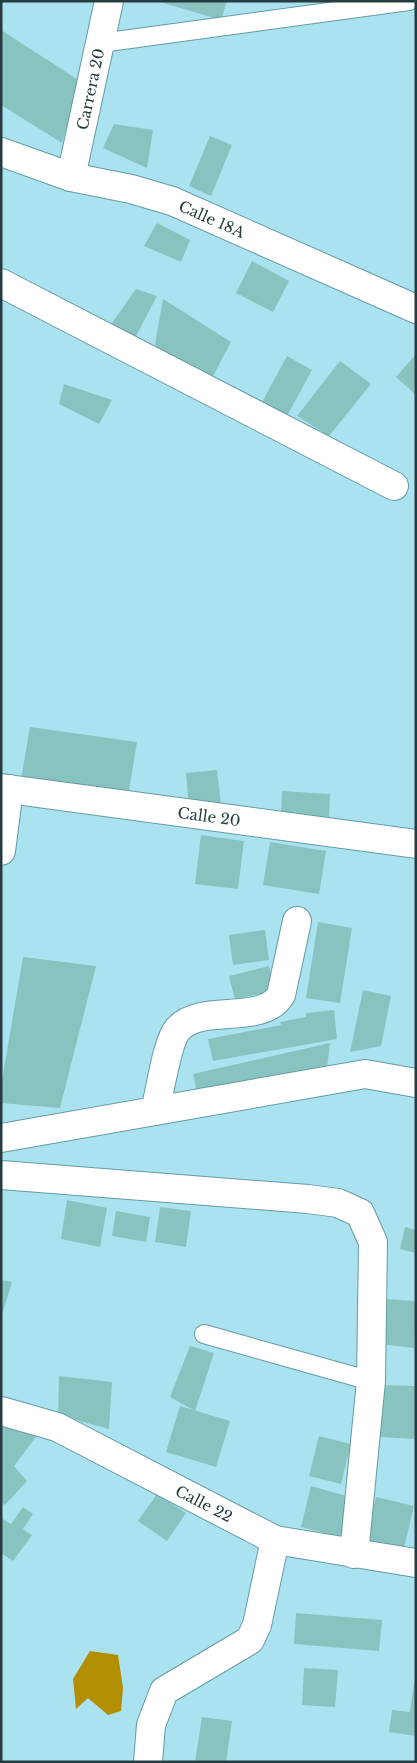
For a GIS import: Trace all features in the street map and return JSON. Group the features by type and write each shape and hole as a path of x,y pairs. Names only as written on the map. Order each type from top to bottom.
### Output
{"street":[{"name":"Carrera 20","path":"71,177 109,1"},
{"name":"Calle 18A","path":"1,152 71,177 132,189 172,201 416,309"},
{"path":"1,283 394,486"},
{"path":"1,850 5,788"},
{"name":"Calle 20","path":"5,788 416,844"},
{"path":"155,1110 172,1042 178,1029 191,1019 255,1011 276,1002 281,995 298,921"},
{"path":"1,1138 365,1074 416,1082"},
{"path":"1,1174 308,1198 338,1203 360,1214 374,1242 370,1381 354,1554"},
{"name":"Calle 22","path":"1,1411 57,1427 275,1540 416,1563"},
{"path":"148,1762 151,1724 164,1691 250,1640 257,1625 275,1540"}],"lane":[{"path":"101,43 409,1"},
{"path":"204,1334 370,1381"}],"shaded area":[{"path":"90,1651 118,1655 123,1688 121,1711 108,1715 88,1698 76,1709 73,1679"}],"building":[{"path":"157,1 227,1 221,20"},
{"path":"1,30 80,81 62,143 1,105"},
{"path":"114,124 153,130 147,168 103,148"},
{"path":"210,136 232,145 211,196 189,186"},
{"path":"157,223 190,240 181,262 144,246"},
{"path":"252,261 289,281 273,312 236,293"},
{"path":"136,289 157,296 135,338 110,326"},
{"path":"163,299 231,342 213,376 154,350"},
{"path":"416,354 416,395 396,377"},
{"path":"287,356 312,370 287,416 262,402"},
{"path":"340,361 371,384 329,436 297,416"},
{"path":"64,384 112,400 99,424 59,404"},
{"path":"30,727 137,742 128,797 21,779"},
{"path":"217,770 221,804 189,807 186,773"},
{"path":"282,791 330,794 329,817 281,814"},
{"path":"201,835 244,841 238,889 195,884"},
{"path":"270,842 326,851 319,894 263,885"},
{"path":"318,922 352,928 340,1003 306,998"},
{"path":"265,930 269,960 233,965 229,935"},
{"path":"23,957 96,966 60,1108 1,1103 1,1086"},
{"path":"269,966 274,990 235,1000 229,976"},
{"path":"363,990 391,996 381,1046 350,1052"},
{"path":"334,1010 337,1039 213,1061 208,1039 281,1025 280,1022 306,1017 306,1013"},
{"path":"330,1043 327,1068 199,1101 193,1074"},
{"path":"67,1200 107,1208 100,1247 61,1239"},
{"path":"160,1207 191,1211 186,1247 155,1242"},
{"path":"116,1211 150,1217 146,1242 112,1236"},
{"path":"405,1227 416,1230 416,1253 400,1249"},
{"path":"1,1280 12,1282 2,1315 1,1315"},
{"path":"384,1299 416,1301 414,1348 380,1344"},
{"path":"190,1346 214,1353 195,1411 170,1397"},
{"path":"59,1376 112,1382 109,1429 58,1415"},
{"path":"381,1385 416,1386 416,1439 380,1437"},
{"path":"180,1406 230,1421 216,1467 166,1452"},
{"path":"1,1422 38,1434 14,1466 27,1481 5,1505 1,1502"},
{"path":"319,1436 351,1444 341,1484 309,1476"},
{"path":"311,1486 350,1497 340,1537 301,1527"},
{"path":"157,1494 186,1513 167,1541 138,1521"},
{"path":"376,1497 414,1506 403,1552 364,1541"},
{"path":"23,1507 33,1514 23,1529 32,1535 13,1561 1,1553 1,1518 11,1524"},
{"path":"296,1613 382,1620 379,1651 294,1644"},
{"path":"304,1668 338,1670 335,1707 302,1705"},
{"path":"414,1683 416,1684 416,1736 389,1732 392,1710 410,1712"},
{"path":"202,1717 232,1721 226,1762 195,1762"}]}
